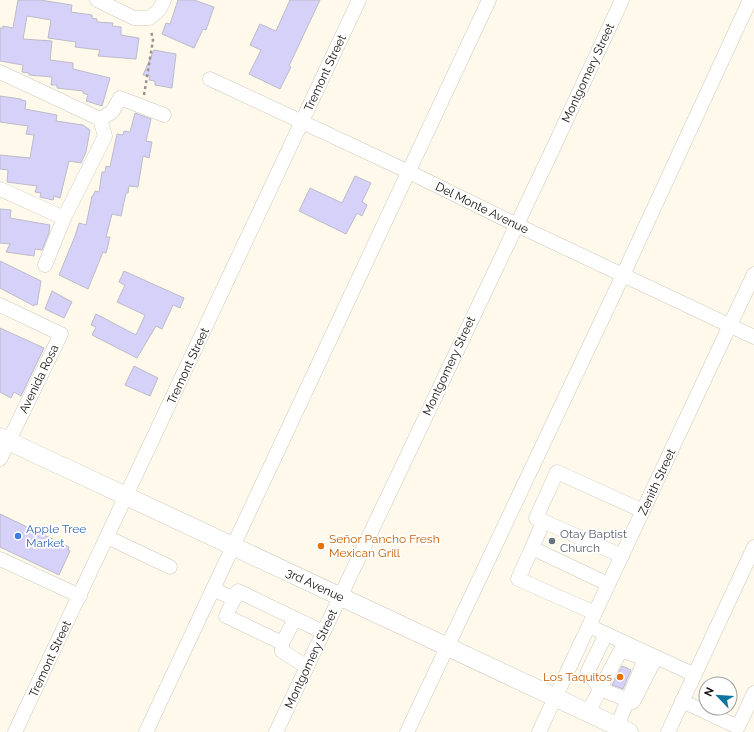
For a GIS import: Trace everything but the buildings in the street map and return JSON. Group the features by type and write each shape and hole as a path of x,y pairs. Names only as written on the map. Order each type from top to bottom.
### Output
{"main road":[{"name":"3rd Avenue","path":"4,439 623,729"}],"street":[{"path":"97,0 134,18 149,18 159,10 164,0"},
{"name":"Tremont Street","path":"15,732 359,0"},
{"path":"146,732 489,0"},
{"name":"Montgomery Street","path":"276,732 622,0"},
{"path":"407,732 623,275 750,0"},
{"path":"0,72 100,119 105,136 64,218 45,265"},
{"name":"Del Monte Avenue","path":"210,79 409,172 516,225 754,337"},
{"path":"100,119 112,112 120,98 164,115"},
{"path":"0,190 64,218"},
{"name":"Zenith Street","path":"539,732 754,274"},
{"name":"Avenida Rosa","path":"0,305 61,334 24,408 4,439 0,459"},
{"path":"622,556 536,518 557,472 643,510"},
{"path":"543,522 518,579 595,613"},
{"path":"107,537 170,567"},
{"path":"668,732 754,547"},
{"path":"532,548 608,584"},
{"path":"0,559 80,596"},
{"path":"213,589 234,599"},
{"path":"282,643 226,616 238,591 323,632"},
{"path":"295,619 282,643 282,651 307,666"},
{"path":"589,626 695,675"},
{"path":"606,634 588,670 600,689 633,702 656,657"},
{"path":"588,713 621,650 645,659 628,700 623,729"},
{"path":"682,701 738,727 754,693"}],"path":[{"path":"143,107 145,84 153,40 149,18"}],"place":[{"name":"Apple Tree Market","path":"18,536"},
{"name":"Otay Baptist Church","path":"552,541"},
{"name":"Señor Pancho Fresh Mexican Grill","path":"321,546"},
{"name":"Los Taquitos","path":"620,677"}]}
